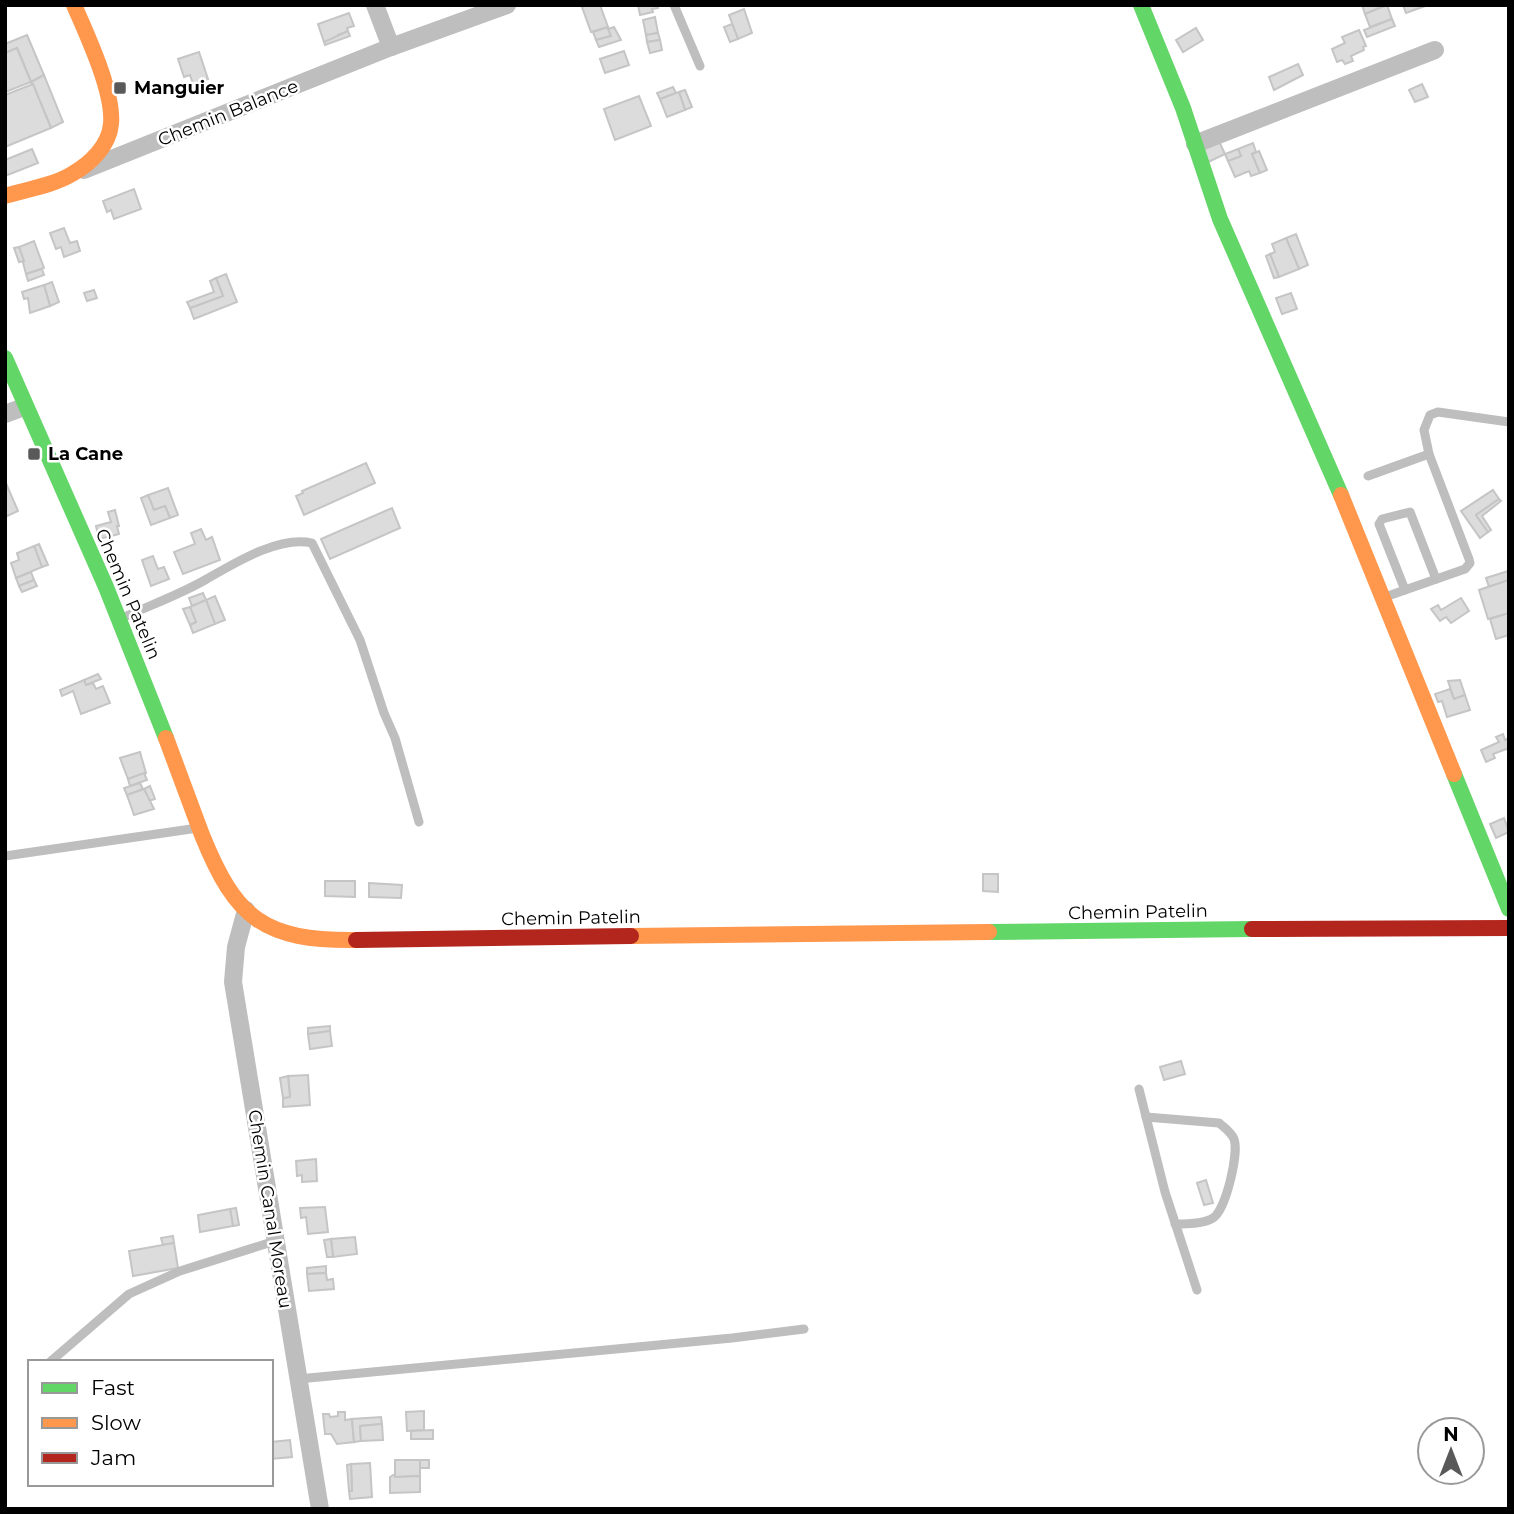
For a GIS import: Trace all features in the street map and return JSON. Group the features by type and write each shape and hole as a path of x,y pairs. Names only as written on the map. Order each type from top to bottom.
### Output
{"main road":[{"path":"5,196 65,178 95,158 105,142 111,124 110,104 74,5"},
{"path":"1142,5 1195,144 1220,219 1341,494 1509,909"},
{"name":"Chemin Patelin","path":"5,358 24,407 119,619 200,828 228,891 265,925 292,936 323,940 1509,928"}],"street":[{"path":"374,5 391,47"},
{"name":"Chemin Balance","path":"65,178 391,47 473,11 507,5"},
{"path":"1195,144 1435,50"},
{"path":"5,414 24,407"},
{"name":"Chemin Canal Moreau","path":"246,910 236,947 233,982 320,1509"}],"lane":[{"path":"674,5 700,66"},
{"path":"1383,597 1465,569 1470,563 1429,454 1424,430 1430,415 1438,412 1509,422"},
{"path":"1368,476 1429,454"},
{"path":"1405,590 1380,524 1382,519 1410,512 1436,579"},
{"path":"119,619 205,580 223,568 278,545 304,541 312,543 360,640 395,738 419,822"},
{"path":"5,856 200,828"},
{"path":"1139,1089 1164,1192 1197,1290"},
{"path":"1146,1117 1219,1123 1234,1139 1236,1149 1221,1209 1213,1218 1189,1224 1175,1224"},
{"path":"52,1360 129,1294 180,1271 275,1241"},
{"path":"298,1379 804,1329"}],"building":[{"path":"600,5 608,27 591,32 582,7"},
{"path":"638,5 657,5 658,8 640,15"},
{"path":"1362,5 1386,5 1365,14"},
{"path":"1387,5 1392,19 1370,27 1365,14"},
{"path":"1403,5 1428,5 1406,13"},
{"path":"744,9 752,33 738,39 729,15"},
{"path":"349,13 354,26 347,28 348,31 338,35 339,37 324,42 318,24"},
{"path":"655,17 658,33 646,35 643,20"},
{"path":"1392,19 1395,26 1367,37 1364,30"},
{"path":"732,24 738,39 730,42 724,27"},
{"path":"608,27 611,36 596,40 593,32"},
{"path":"614,27 621,40 599,47 596,40 611,36 608,29"},
{"path":"1196,28 1203,40 1183,52 1176,40"},
{"path":"1359,30 1366,46 1363,47 1364,50 1351,56 1353,61 1345,64 1342,60 1337,62 1332,49 1345,43 1342,37"},
{"path":"348,31 350,36 325,45 324,42"},
{"path":"658,33 660,40 647,42 646,35"},
{"path":"27,35 44,75 31,82 17,48 5,53 5,44"},
{"path":"660,40 662,50 650,53 647,42"},
{"path":"17,48 31,82 5,92 5,53"},
{"path":"624,51 629,65 605,73 600,59"},
{"path":"199,52 208,79 193,84 190,75 184,77 178,59"},
{"path":"1298,64 1303,75 1274,90 1269,77"},
{"path":"44,75 63,122 51,128 31,82"},
{"path":"33,84 51,128 5,147 5,95"},
{"path":"1422,84 1428,97 1415,102 1409,90"},
{"path":"673,87 676,93 660,99 657,93"},
{"path":"685,90 692,107 685,110 679,92"},
{"path":"679,92 685,110 667,117 660,99"},
{"path":"639,96 651,126 615,140 604,109"},
{"path":"1218,139 1225,154 1206,163 1200,146"},
{"path":"1253,143 1256,152 1252,154 1260,173 1251,176 1249,171 1235,177 1228,161 1241,156 1238,149"},
{"path":"32,149 38,163 5,176 5,160"},
{"path":"1238,149 1241,156 1228,161 1225,154"},
{"path":"1259,151 1267,170 1260,173 1252,154"},
{"path":"134,189 141,209 114,219 111,210 107,212 103,201"},
{"path":"64,228 70,243 77,241 80,251 64,257 61,247 56,249 50,233"},
{"path":"1296,234 1308,265 1299,269 1286,238"},
{"path":"1286,238 1299,269 1279,277 1270,254 1275,252 1272,244"},
{"path":"34,241 44,268 26,274 19,247"},
{"path":"19,247 24,261 19,262 14,248"},
{"path":"1270,254 1279,277 1274,278 1266,256"},
{"path":"42,269 44,275 28,281 26,274"},
{"path":"226,274 237,302 194,319 190,308 223,296 216,278"},
{"path":"216,278 223,296 190,308 187,302 214,292 210,281"},
{"path":"52,282 59,302 50,306 44,285"},
{"path":"44,285 50,306 30,313 28,298 24,299 22,292"},
{"path":"94,290 97,298 87,301 84,293"},
{"path":"1291,293 1297,309 1282,314 1276,298"},
{"path":"366,463 375,483 304,515 296,496"},
{"path":"5,481 18,511 5,517"},
{"path":"168,488 178,515 170,518 165,506 154,510 148,495"},
{"path":"1493,490 1499,499 1476,515 1488,532 1480,538 1461,511"},
{"path":"148,495 154,510 165,506 170,518 151,525 141,498"},
{"path":"1499,499 1501,501 1482,516 1491,530 1488,532 1476,515"},
{"path":"392,508 400,528 330,559 321,539"},
{"path":"115,510 119,534 99,539 96,526 111,522 108,512"},
{"path":"201,529 206,540 212,537 220,560 183,574 174,552 195,544 191,533"},
{"path":"39,544 48,565 42,567 34,546"},
{"path":"34,546 42,567 16,578 11,563 19,560 17,553"},
{"path":"153,556 158,569 164,567 169,579 151,586 142,560"},
{"path":"1508,571 1509,580 1489,587 1486,578"},
{"path":"31,572 34,580 19,586 16,578"},
{"path":"34,580 37,586 22,592 19,586"},
{"path":"1509,580 1509,613 1488,619 1479,590"},
{"path":"203,593 206,600 192,606 189,598"},
{"path":"215,596 225,620 215,624 206,600"},
{"path":"1461,598 1469,611 1451,623 1446,617 1440,621 1431,609 1438,605 1441,610"},
{"path":"206,600 215,624 193,633 190,625 196,622 190,607"},
{"path":"190,607 196,622 190,625 183,609"},
{"path":"1509,613 1509,635 1496,639 1490,619"},
{"path":"98,674 101,679 86,685 84,680"},
{"path":"84,680 86,685 93,683 96,689 103,686 110,703 81,714 73,691 62,696 60,690"},
{"path":"1460,680 1465,695 1454,699 1448,681"},
{"path":"1450,689 1454,699 1465,695 1470,710 1447,717 1442,701 1438,702 1435,694"},
{"path":"1503,734 1505,740 1509,738 1509,748 1493,754 1495,758 1486,762 1481,750 1499,742 1496,737"},
{"path":"140,752 146,773 128,779 120,758"},
{"path":"144,773 147,780 130,786 128,779"},
{"path":"140,783 143,789 127,795 124,788"},
{"path":"150,786 155,799 149,801 144,789"},
{"path":"144,789 154,809 134,815 127,795"},
{"path":"1504,818 1509,832 1496,838 1490,824"},
{"path":"983,874 998,874 998,892 983,891"},
{"path":"325,881 355,881 355,897 325,896"},
{"path":"369,883 402,885 401,898 369,897"},
{"path":"330,1026 330,1031 308,1034 308,1028"},
{"path":"330,1031 332,1046 310,1049 308,1034"},
{"path":"1181,1061 1185,1074 1164,1080 1160,1067"},
{"path":"308,1075 310,1105 283,1107 283,1098 290,1097 288,1076"},
{"path":"288,1076 290,1097 283,1098 280,1078"},
{"path":"316,1159 317,1181 302,1182 302,1175 297,1176 296,1161"},
{"path":"1206,1180 1213,1203 1204,1205 1197,1183"},
{"path":"325,1207 328,1232 308,1234 306,1217 301,1218 300,1208"},
{"path":"236,1208 239,1225 233,1226 230,1209"},
{"path":"230,1209 233,1226 200,1232 198,1215"},
{"path":"173,1236 174,1243 163,1245 161,1238"},
{"path":"355,1237 357,1254 333,1257 331,1239"},
{"path":"331,1239 333,1257 327,1257 324,1240"},
{"path":"174,1243 178,1268 133,1276 129,1251"},
{"path":"326,1266 326,1273 307,1274 307,1268"},
{"path":"326,1273 327,1280 333,1279 334,1289 309,1291 307,1274"},
{"path":"424,1411 424,1430 407,1431 406,1412"},
{"path":"338,1412 345,1412 345,1420 352,1419 354,1442 337,1444 331,1434 325,1434 323,1414 338,1416"},
{"path":"381,1417 382,1424 360,1426 361,1441 354,1442 352,1419"},
{"path":"382,1424 383,1440 361,1441 360,1426"},
{"path":"433,1430 433,1439 411,1439 411,1431"},
{"path":"290,1440 292,1457 273,1459 273,1442"},
{"path":"395,1460 420,1460 420,1476 395,1477"},
{"path":"420,1460 429,1460 429,1468 420,1468"},
{"path":"370,1463 372,1497 350,1499 351,1464"},
{"path":"351,1464 352,1491 349,1491 347,1465"},
{"path":"395,1474 395,1477 420,1476 420,1492 390,1493 390,1477"}],"traffic: fast":[{"path":"1141,5 1183,108 1220,219 1341,495"},
{"path":"5,358 106,587 166,738"},
{"path":"1454,774 1509,909"},
{"path":"989,932 1252,929"}],"traffic: slow":[{"path":"5,196 56,182 79,170 98,154 107,140 111,124 108,96 92,47 74,5"},
{"path":"1341,495 1454,774"},
{"path":"166,738 215,864 227,887 241,905 257,919 298,936 356,940"},
{"path":"631,936 989,932"}],"traffic: jam":[{"path":"1252,929 1509,928"},
{"path":"356,940 631,936"}],"place":[{"name":"Manguier","path":"120,88"},
{"name":"La Cane","path":"34,454"}]}
